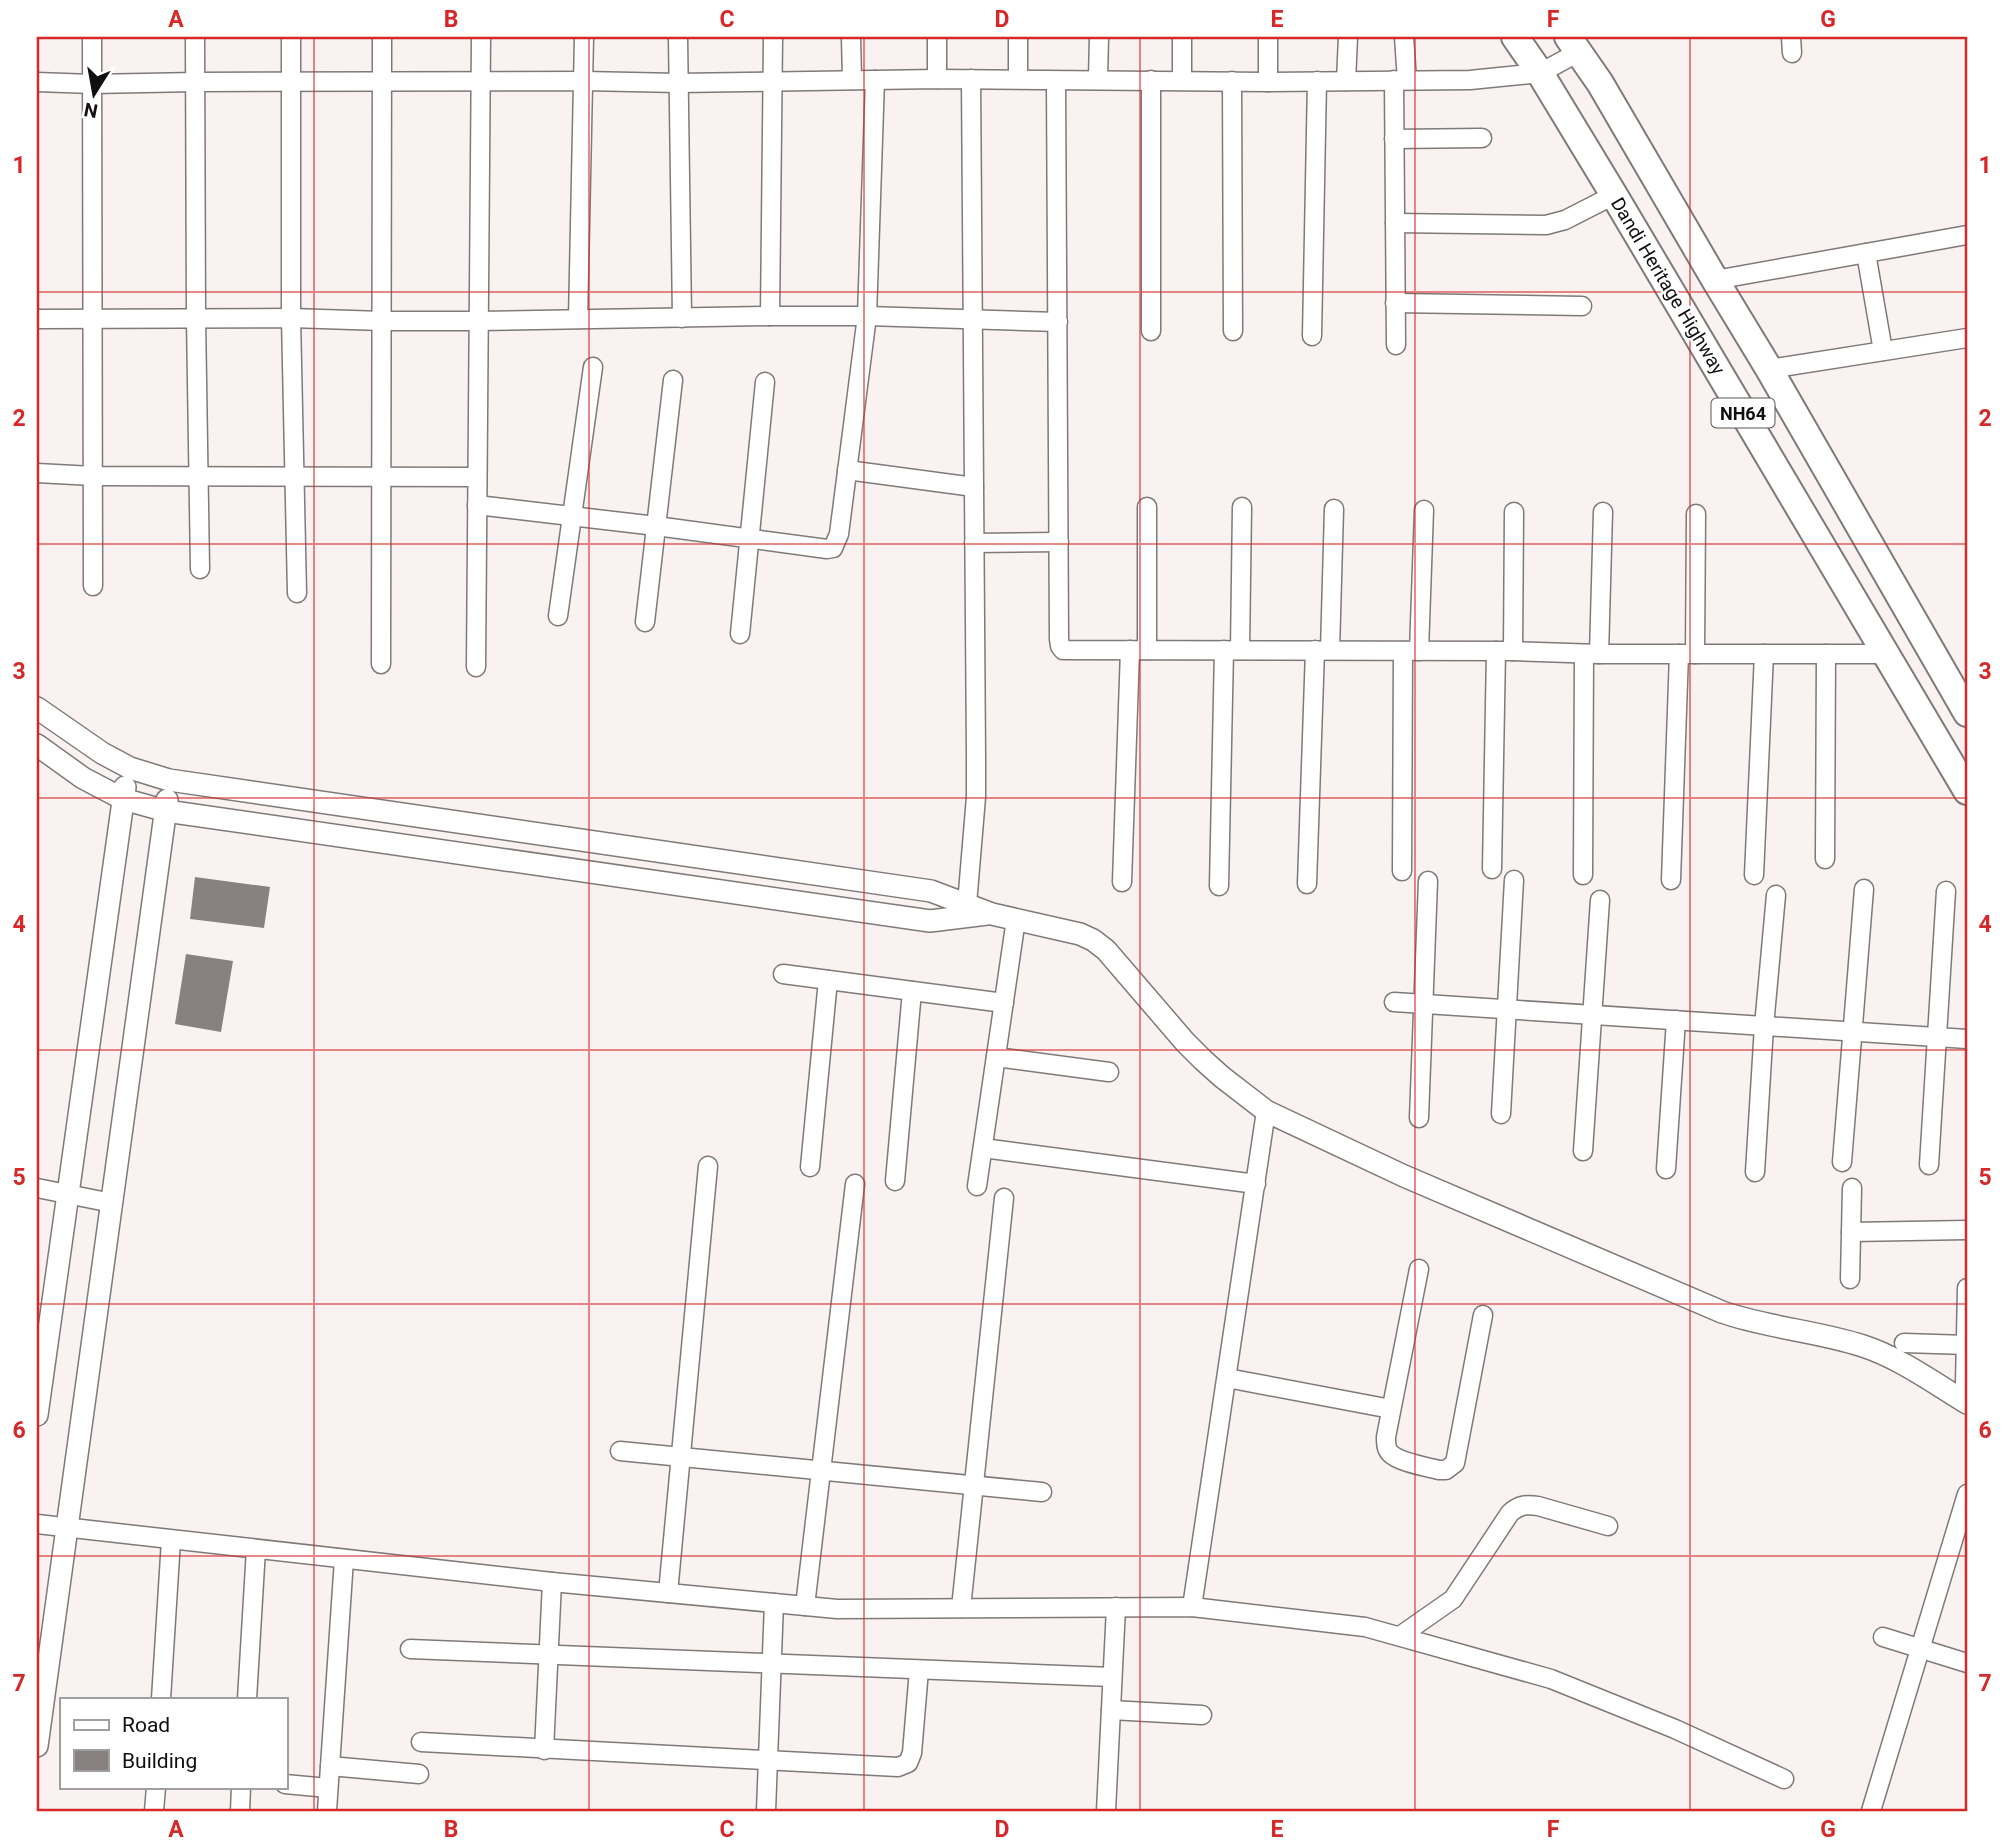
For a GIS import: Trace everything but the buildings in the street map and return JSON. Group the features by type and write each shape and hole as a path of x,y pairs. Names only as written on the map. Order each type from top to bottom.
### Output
{"main road":[{"name":"Dandi Heritage Highway","path":"1515,37 1614,195 1967,791"},
{"name":"NH64","path":"1573,44 1600,83 1769,369 1967,713"}],"street":[{"path":"92,37 93,586"},
{"path":"195,37 196,318 201,569"},
{"path":"291,37 290,318 297,593"},
{"path":"381,664 382,37"},
{"path":"476,667 481,37"},
{"path":"578,319 584,37"},
{"path":"678,37 682,318"},
{"path":"770,316 773,37"},
{"path":"851,37 852,80"},
{"path":"936,37 937,79"},
{"path":"1018,37 1018,79"},
{"path":"1098,80 1099,37"},
{"path":"1182,37 1182,80"},
{"path":"1268,37 1268,82"},
{"path":"1346,81 1348,37"},
{"path":"1395,345 1394,139 1404,37"},
{"path":"37,82 1470,80 1540,73 1573,44"},
{"path":"967,904 976,797 971,79"},
{"path":"477,505 833,548 839,534 867,316 875,80"},
{"path":"1151,80 1151,331"},
{"path":"1056,81 1060,646 1063,650 1885,653"},
{"path":"1232,81 1233,331"},
{"path":"1312,336 1317,81"},
{"path":"1394,139 1482,138"},
{"path":"1395,223 1546,225 1565,220 1614,195"},
{"path":"1715,280 1967,235"},
{"path":"1866,253 1882,351"},
{"path":"1395,303 1582,306"},
{"path":"37,319 290,318 478,321 867,316 1058,322"},
{"path":"1769,369 1967,338"},
{"path":"558,616 593,367"},
{"path":"645,622 673,380"},
{"path":"740,634 765,382"},
{"path":"847,470 974,487"},
{"path":"37,473 93,476 477,477"},
{"path":"1219,886 1242,506"},
{"path":"1122,882 1147,507"},
{"path":"1307,884 1334,509"},
{"path":"1402,871 1411,651 1424,510"},
{"path":"1492,869 1514,512"},
{"path":"1583,875 1592,654 1603,512"},
{"path":"1671,880 1696,514"},
{"path":"974,543 1059,542"},
{"path":"1754,874 1764,654"},
{"path":"1825,859 1826,654"},
{"path":"37,708 102,753 130,768 169,780 931,891 992,914 1080,934 1106,950 1203,1060 1266,1111 1404,1176 1722,1312 1866,1347 1966,1393 1967,1288"},
{"path":"37,745 83,778 123,799 166,811 930,921 992,914"},
{"path":"37,1415 123,799 130,768"},
{"path":"37,1746 169,780"},
{"path":"1501,1114 1514,880"},
{"path":"1419,1118 1428,881"},
{"path":"1842,1162 1864,889"},
{"path":"1929,1165 1946,891"},
{"path":"1755,1172 1776,895"},
{"path":"1583,1151 1600,900"},
{"path":"976,1185 1004,1003 1026,921"},
{"path":"783,974 1004,1003"},
{"path":"810,1167 828,980"},
{"path":"895,1181 912,991"},
{"path":"1394,1002 1967,1039"},
{"path":"1666,1170 1676,1020"},
{"path":"996,1057 1109,1072"},
{"path":"1192,1607 1266,1111"},
{"path":"983,1148 1256,1181"},
{"path":"668,1593 708,1166"},
{"path":"806,1606 855,1184"},
{"path":"37,1188 112,1203"},
{"path":"1850,1279 1852,1188"},
{"path":"961,1608 1004,1198"},
{"path":"1851,1232 1967,1230"},
{"path":"1419,1269 1386,1437 1386,1446 1396,1458 1439,1470 1452,1467 1458,1455 1483,1315"},
{"path":"1904,1343 1967,1345"},
{"path":"1227,1378 1391,1409"},
{"path":"620,1451 1042,1492"},
{"path":"1871,1811 1967,1494"},
{"path":"1400,1636 1453,1599 1510,1513 1517,1507 1527,1504 1538,1506 1608,1526"},
{"path":"37,1524 552,1582 837,1609 1192,1607 1365,1627 1551,1679 1675,1729 1784,1779"},
{"path":"161,1698 171,1540"},
{"path":"247,1698 256,1549"},
{"path":"327,1811 344,1559"},
{"path":"544,1750 552,1582"},
{"path":"766,1811 774,1603"},
{"path":"1106,1811 1116,1607"},
{"path":"1883,1637 1967,1664"},
{"path":"410,1649 1112,1677"},
{"path":"421,1742 898,1767 908,1763 912,1753 919,1671"},
{"path":"1111,1710 1202,1715"},
{"path":"330,1766 419,1774"},
{"path":"287,1784 328,1788"},
{"path":"154,1811 156,1788"},
{"path":"240,1811 242,1788"}]}
